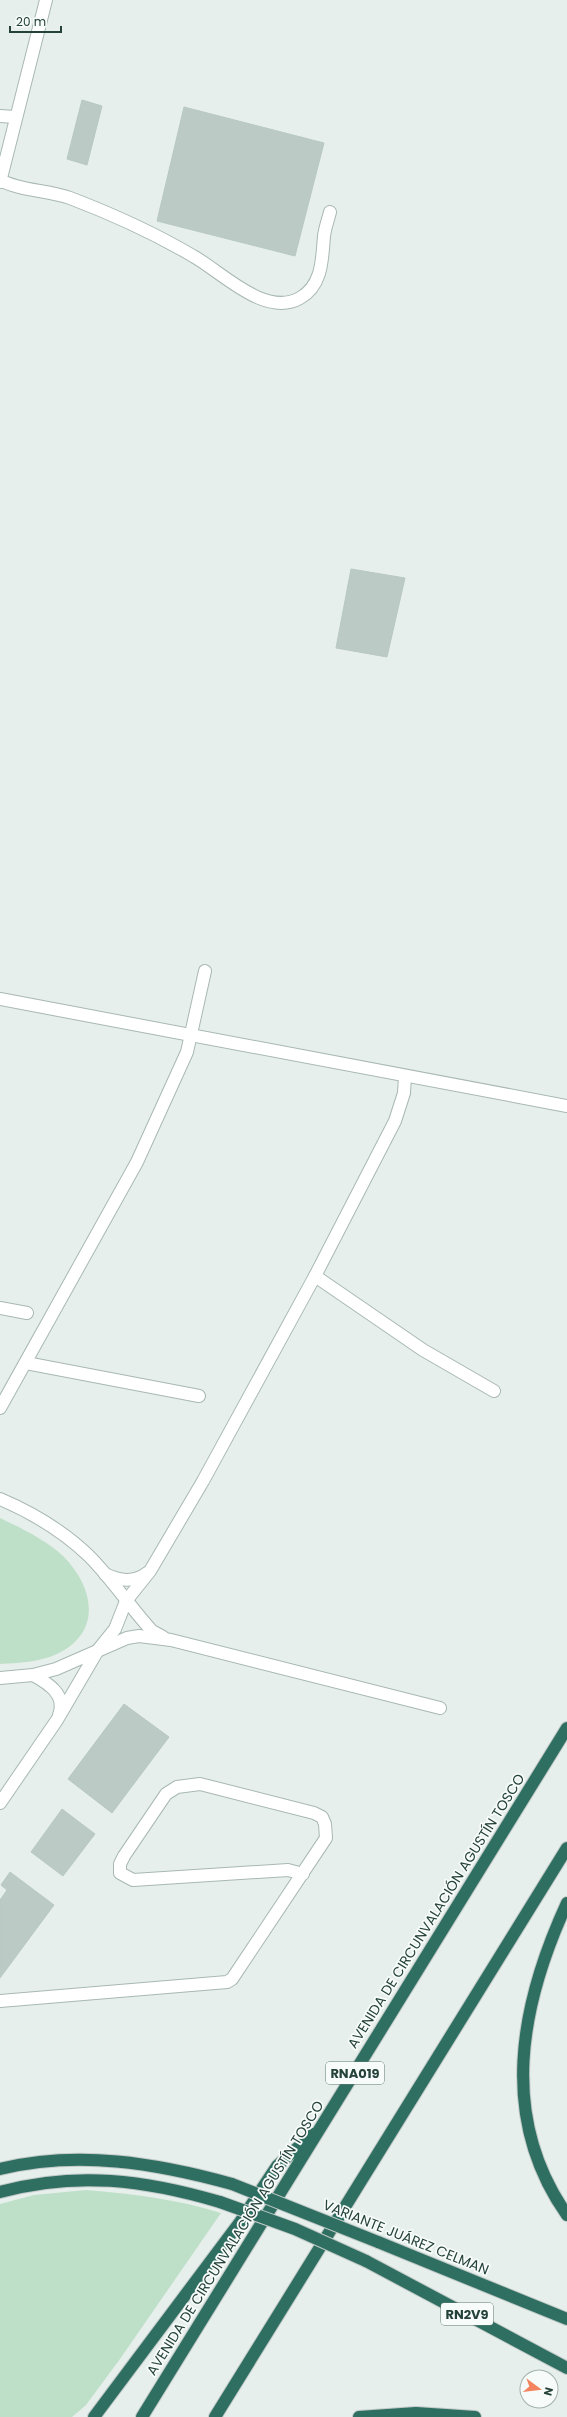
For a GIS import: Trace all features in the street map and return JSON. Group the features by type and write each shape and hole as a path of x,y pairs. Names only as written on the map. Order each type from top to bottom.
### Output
{"highway":[{"name":"AVENIDA DE CIRCUNVALACIÓN AGUSTÍN TOSCO","path":"142,2417 323,2126 567,1728"},
{"path":"215,2417 567,1848"},
{"path":"567,1903 548,1949 531,2004 522,2059 522,2085 530,2134 537,2158 547,2181 567,2215"},
{"path":"94,2417 240,2222 277,2166 323,2126"},
{"name":"VARIANTE JUÁREZ CELMAN","path":"0,2169 66,2159 117,2160 161,2167 232,2184 567,2319"},
{"name":"RN2V9","path":"0,2192 34,2183 105,2179 150,2184 220,2202 288,2226 366,2261 567,2368"},
{"path":"359,2417 400,2413 440,2413 475,2417"}],"street":[{"path":"46,0 15,117 5,143 0,181 70,198 150,233 194,256 256,297 276,302 287,303 301,297 312,287 319,274 324,256 324,236 330,212"},
{"path":"0,116 15,117"},
{"path":"0,1408 137,1162 181,1067 192,1035 205,971"},
{"path":"0,1000 567,1106"},
{"path":"0,1803 57,1720 98,1650 115,1628 126,1601 150,1571 217,1455 316,1276 395,1121 404,1093 405,1076"},
{"path":"316,1276 423,1350 494,1391"},
{"path":"0,1308 27,1313"},
{"path":"26,1363 199,1396"},
{"path":"0,1499 40,1518 59,1531 90,1557 152,1631 171,1640"},
{"path":"104,1573 128,1581 140,1578 150,1571"},
{"path":"0,1678 33,1675 56,1669 113,1642 139,1636 171,1640 440,1708"},
{"path":"33,1675 54,1688 60,1699 61,1712 57,1720"},
{"path":"0,2001 227,1982 232,1979 303,1874 326,1838 325,1824 322,1818 314,1813 200,1784 177,1786 166,1794 120,1864 120,1873 133,1880 288,1870 303,1874"}],"green space":[{"path":"0,1518 25,1530 56,1550 74,1568 82,1581 87,1595 89,1608 87,1621 82,1634 72,1645 50,1657 29,1662 0,1664"},
{"path":"86,2190 154,2198 188,2204 221,2213 120,2359 86,2405 72,2417 0,2417 0,2204 34,2195"}],"building":[{"path":"82,100 102,106 87,165 67,159"},
{"path":"184,107 324,143 295,256 157,221"},
{"path":"351,569 405,578 387,657 336,648"},
{"path":"124,1704 169,1737 112,1813 68,1779"},
{"path":"62,1809 95,1834 63,1876 31,1852"},
{"path":"10,1872 54,1905 0,1978 0,1900 7,1890 1,1885"}]}
